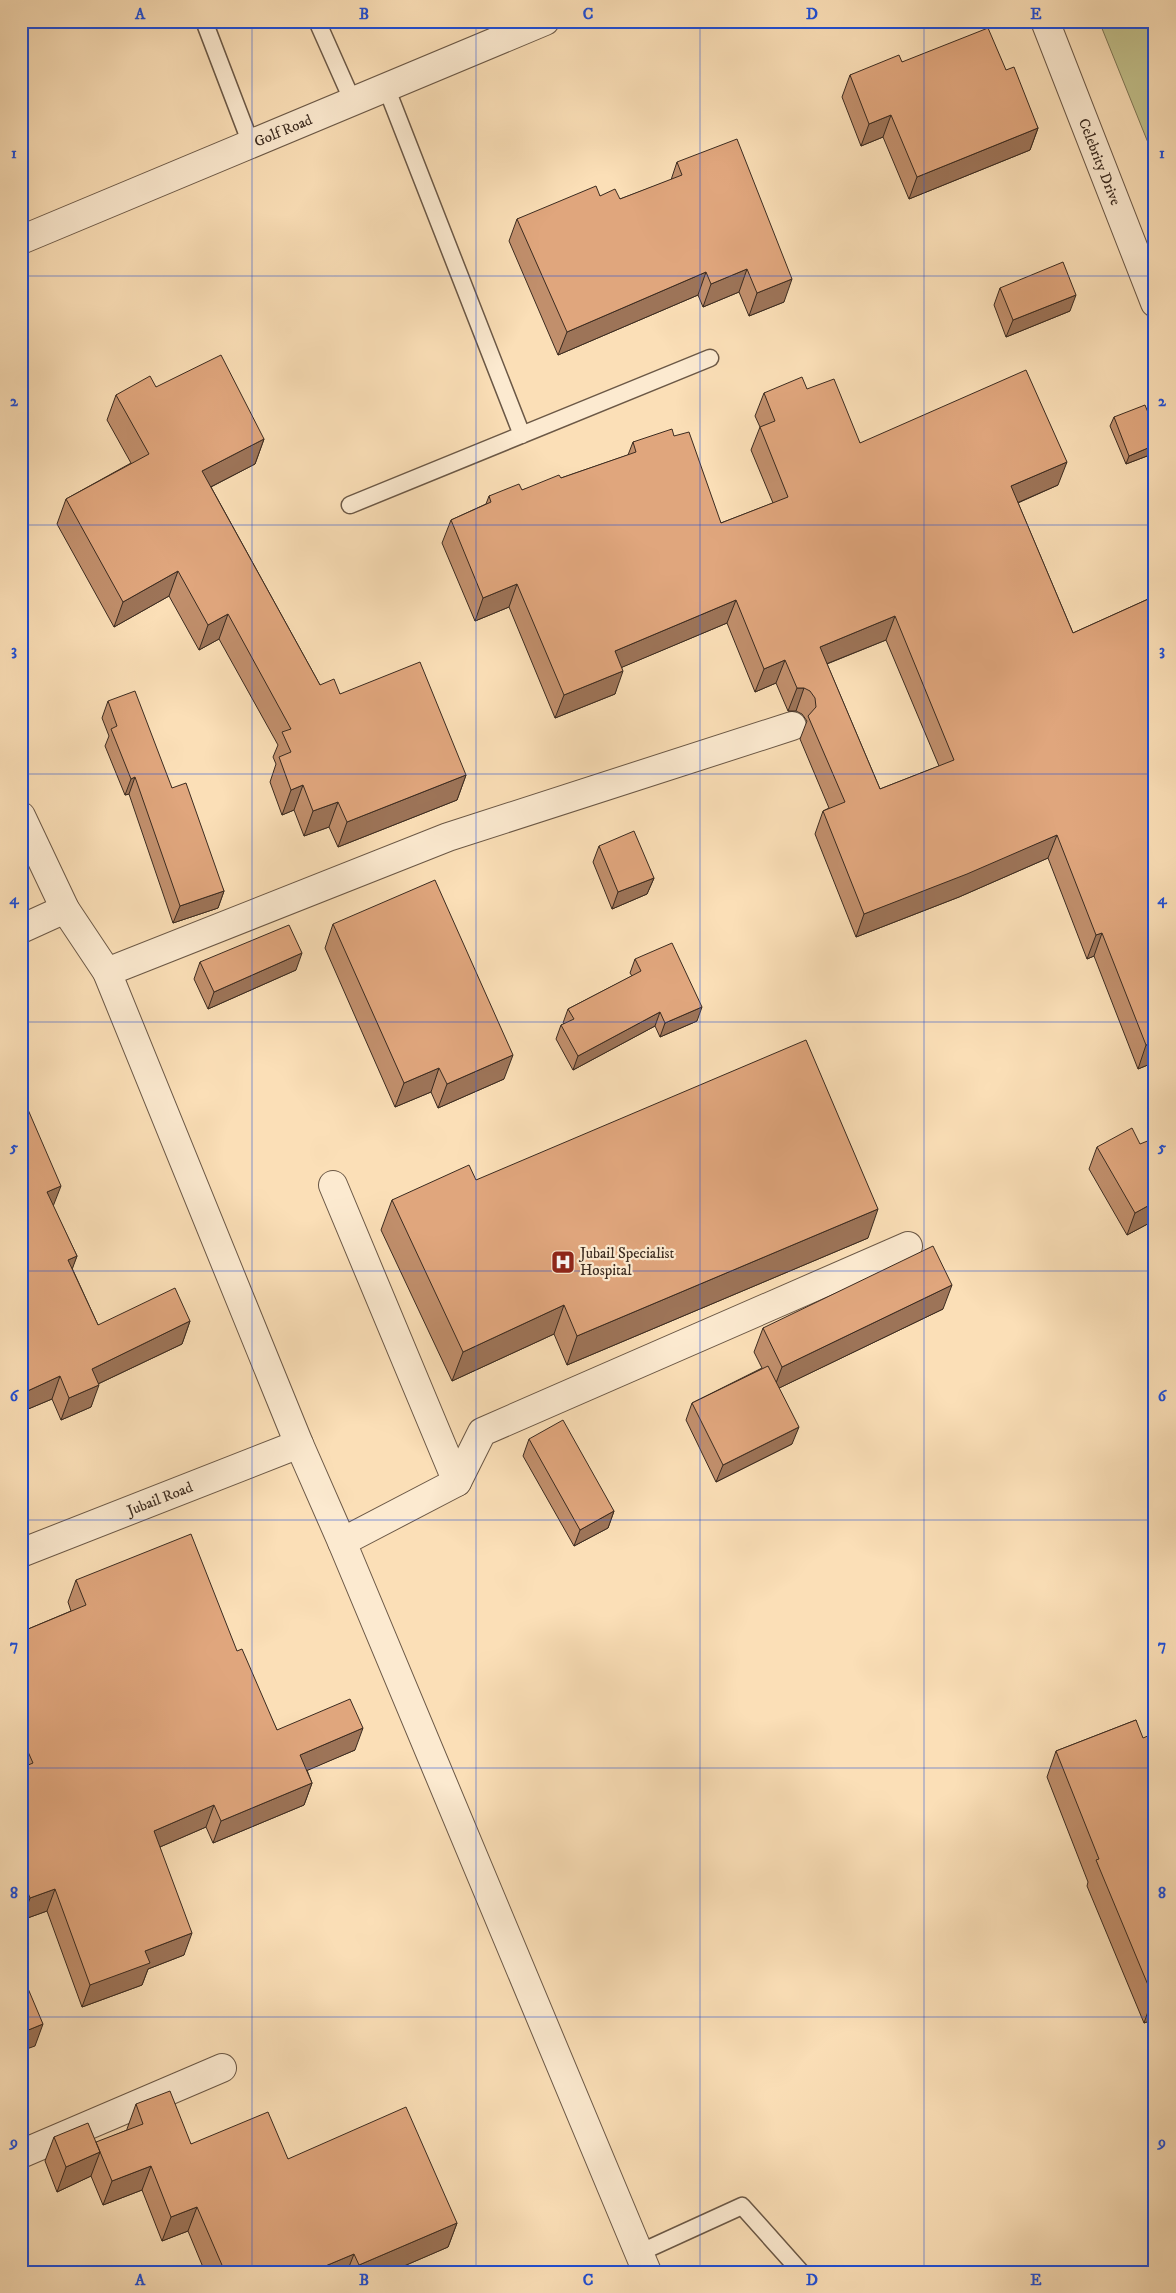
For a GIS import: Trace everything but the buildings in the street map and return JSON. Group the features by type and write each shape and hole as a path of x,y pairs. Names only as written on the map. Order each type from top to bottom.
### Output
{"street":[{"name":"Golf Road","path":"21,240 545,21"},
{"name":"Celebrity Drive","path":"1045,21 1155,303"},
{"path":"107,972 448,837 792,726"},
{"path":"21,816 65,909 107,972 299,1444 342,1542 643,2262"},
{"path":"21,929 65,909"},
{"path":"334,1185 457,1482"},
{"path":"342,1542 457,1482 482,1432 908,1246"},
{"name":"Jubail Road","path":"21,1553 299,1444"},
{"path":"21,2154 222,2068"}],"lane":[{"path":"204,21 251,144"},
{"path":"317,21 353,102"},
{"path":"386,88 522,435"},
{"path":"350,505 710,358"},
{"path":"643,2262 742,2206 800,2272"}],"shaded area":[{"path":"1099,21 1155,21 1155,160"}],"place":[{"name":"Jubail Specialist Hospital","path":"563,1262"}]}
